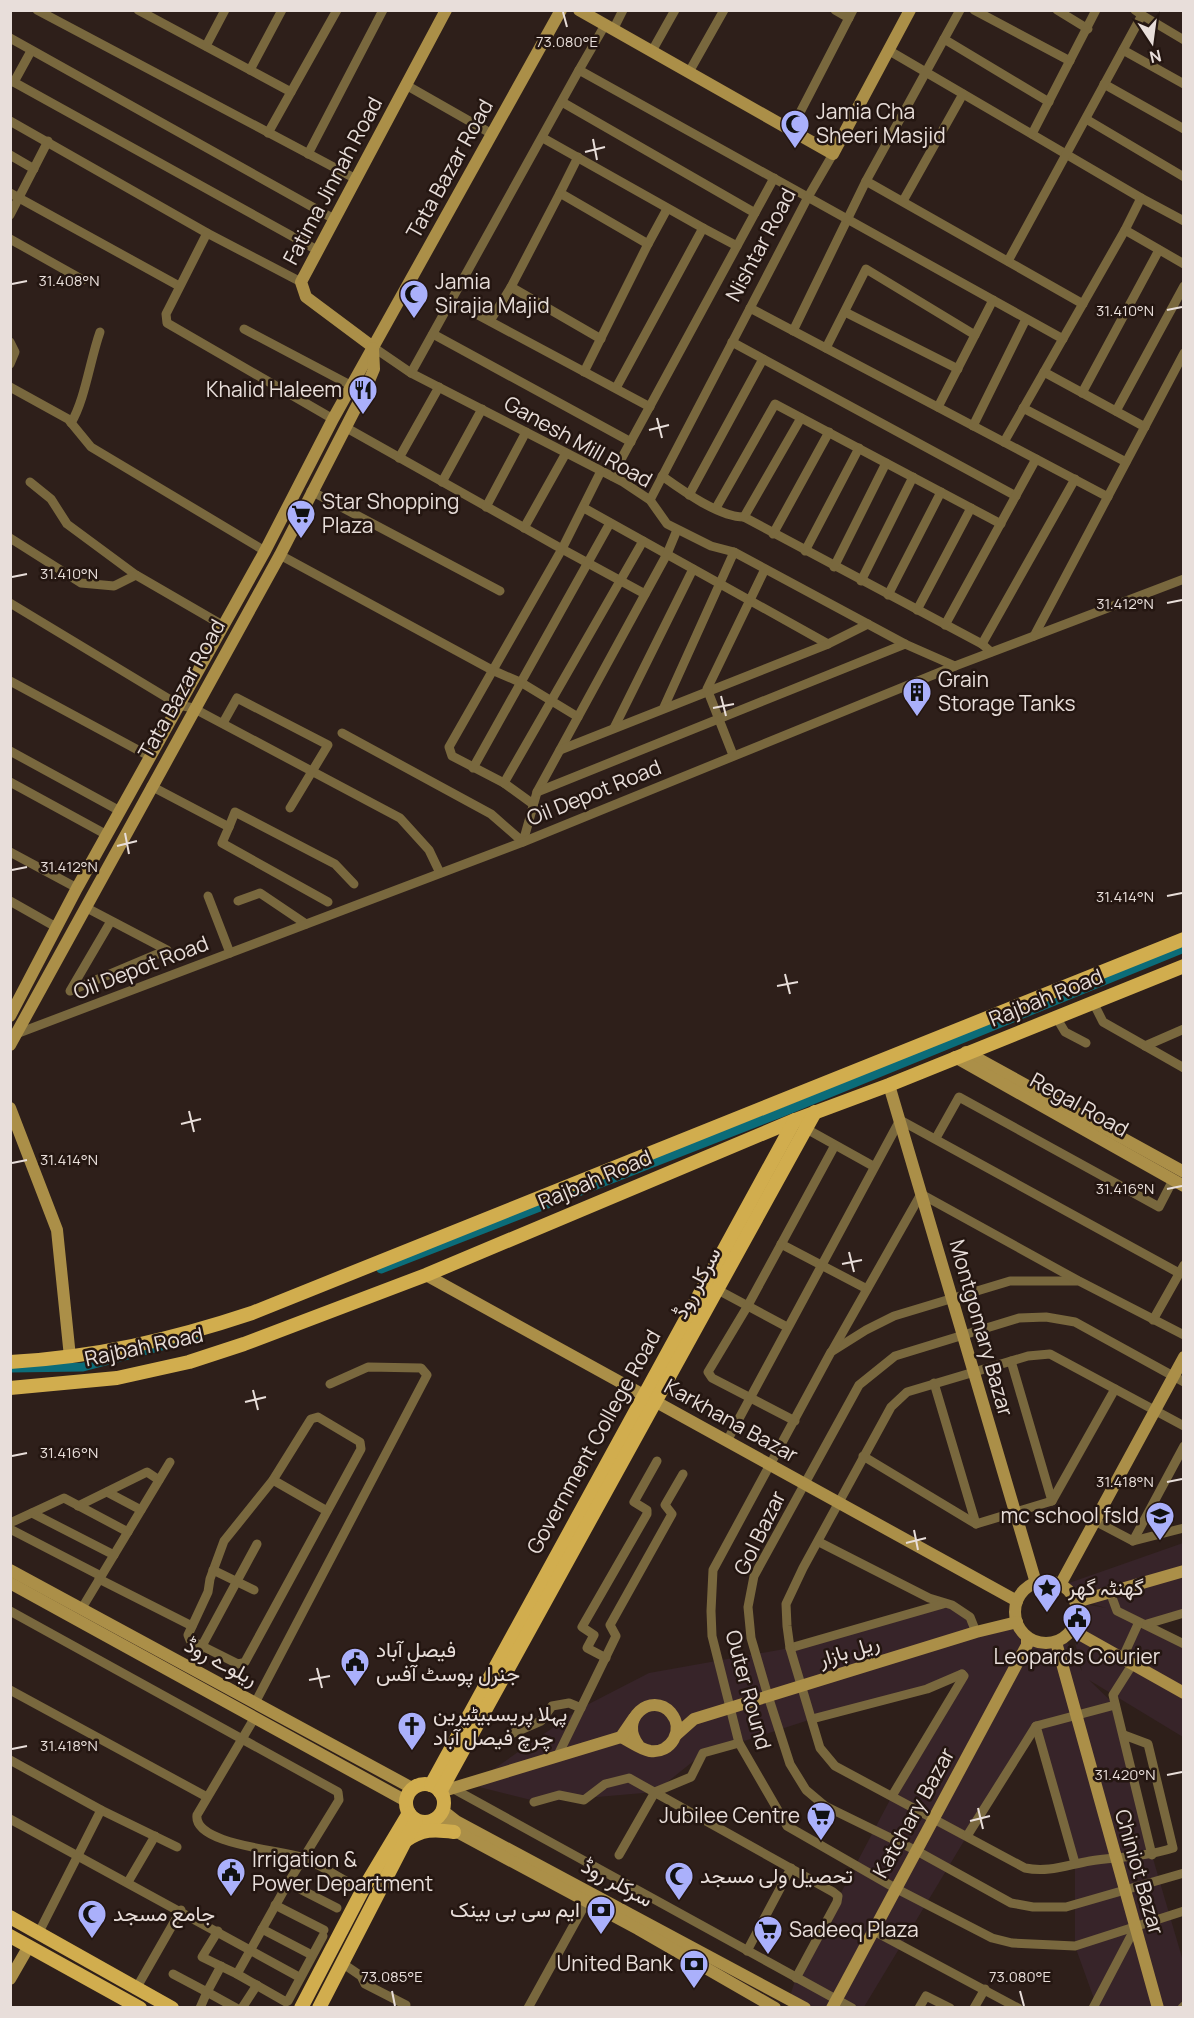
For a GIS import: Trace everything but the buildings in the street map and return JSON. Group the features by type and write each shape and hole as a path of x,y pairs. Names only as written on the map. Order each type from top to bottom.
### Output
{"main road":[{"name":"Rajbah Road","path":"10,1362 70,1357 150,1344 252,1313 1184,939"},
{"name":"Rajbah Road","path":"10,1388 117,1378 189,1362 244,1344 426,1275 656,1175 889,1085 1184,966"},
{"name":"سرکلر روڈ","path":"526,1627 656,1402 815,1113"},
{"name":"Government College Road","path":"441,1788 644,1395 795,1120"},
{"path":"760,1136 776,1154"},
{"path":"646,1156 656,1175"},
{"path":"319,2007 405,1842 412,1788 441,1788 443,1798 438,1815 410,1811"},
{"path":"301,2007 361,1893 410,1811"},
{"path":"405,1842 417,1833 433,1829 454,1832"},
{"path":"10,1917 172,2007"},
{"path":"10,1936 140,2007"}],"street":[{"path":"37,10 356,179"},
{"path":"138,10 291,92"},
{"path":"206,46 225,10"},
{"path":"250,70 282,10"},
{"path":"268,133 337,10"},
{"path":"308,154 383,10"},
{"name":"Fatima Jinnah Road","path":"373,347 306,297 302,282 446,10"},
{"name":"Tata Bazar Road","path":"12,1008 149,756 265,551 333,419 561,10"},
{"path":"579,10 833,154"},
{"path":"411,373 579,70 609,26 623,10"},
{"path":"652,51 675,10"},
{"path":"689,72 723,10"},
{"path":"791,130 851,14 835,10"},
{"name":"Nishtar Road","path":"650,500 808,197 910,10"},
{"path":"793,330 847,218 960,10"},
{"path":"974,10 1070,62"},
{"path":"1057,10 1088,29"},
{"path":"1032,134 1096,10"},
{"path":"1008,261 1123,50 1139,13 1184,40"},
{"path":"10,38 334,219"},
{"path":"944,39 1049,102"},
{"path":"888,50 925,74 1184,221"},
{"path":"1123,50 1184,84"},
{"path":"31,51 12,81 317,250"},
{"path":"579,70 1063,339"},
{"path":"1104,84 1184,129"},
{"path":"406,85 492,134"},
{"path":"903,201 963,94"},
{"path":"562,102 755,213"},
{"path":"1086,119 1184,177"},
{"path":"10,121 207,233 302,282"},
{"path":"543,138 737,246"},
{"path":"10,214 15,195 34,169 48,141"},
{"path":"10,155 34,169"},
{"path":"490,321 511,287 578,157"},
{"path":"612,476 774,178"},
{"path":"866,182 1083,304"},
{"path":"560,193 648,244"},
{"path":"15,195 179,286"},
{"path":"1004,442 1141,198"},
{"path":"584,372 667,209"},
{"path":"616,388 703,228"},
{"path":"1125,230 1184,264"},
{"path":"207,233 166,314 167,323 333,419"},
{"path":"10,239 82,280"},
{"path":"1082,393 1159,250"},
{"path":"826,348 866,270 975,334"},
{"path":"1116,411 1184,286"},
{"path":"511,287 601,339"},
{"path":"938,407 993,300"},
{"path":"452,302 650,407"},
{"path":"750,308 1108,497"},
{"path":"844,312 958,369"},
{"path":"973,426 1026,319"},
{"path":"244,329 352,386"},
{"path":"71,423 79,409 88,365 100,332"},
{"path":"433,334 631,442"},
{"path":"10,342 15,352 10,364"},
{"path":"732,342 1016,496"},
{"name":"Tata Bazar Road","path":"13,1040 193,708 280,555 374,369 373,347"},
{"name":"Ganesh Mill Road","path":"373,347 411,373 612,476 650,500 667,524 677,530 711,546 734,552 905,644 955,666"},
{"path":"1034,636 1184,353"},
{"path":"689,495 763,359"},
{"path":"1044,372 1145,427"},
{"path":"10,387 71,423 91,447 265,551"},
{"path":"399,458 439,387"},
{"path":"716,508 775,404 1001,524"},
{"path":"1023,408 1126,462"},
{"path":"442,482 482,410"},
{"path":"744,517 801,418"},
{"path":"345,427 645,594"},
{"path":"486,507 526,432"},
{"path":"773,534 829,432"},
{"path":"805,552 859,448"},
{"path":"524,528 566,453"},
{"path":"945,625 1036,459"},
{"path":"834,567 886,463"},
{"path":"533,804 504,783 452,756 449,747 562,549 601,471"},
{"path":"662,476 689,495 732,517 744,517 805,552 982,644 991,652"},
{"path":"861,581 913,477"},
{"path":"982,644 1075,479"},
{"path":"30,482 51,499 67,524 136,575 224,626"},
{"path":"311,491 500,591"},
{"path":"888,595 940,492"},
{"path":"584,508 828,644"},
{"path":"916,610 971,508"},
{"path":"473,768 610,523"},
{"path":"342,733 491,814 523,842 537,792 667,554 677,530"},
{"path":"10,538 81,583 114,586 136,575"},
{"path":"504,783 643,541"},
{"path":"664,707 734,552"},
{"path":"280,555 492,670 522,683 578,717"},
{"path":"614,728 693,569"},
{"path":"733,755 707,689 765,569"},
{"name":"Oil Depot Road","path":"13,1040 230,953 523,842 955,666 1184,579"},
{"path":"10,603 179,705 193,708 223,723 400,818 429,850 440,873"},
{"path":"560,750 707,689 828,644 868,624"},
{"path":"537,792 905,644"},
{"path":"10,681 149,756"},
{"path":"223,723 237,698 328,745 290,808"},
{"path":"10,751 120,811"},
{"path":"10,782 107,835"},
{"path":"151,786 229,827"},
{"path":"328,902 222,843 235,812 335,864 354,884"},
{"path":"10,852 77,888"},
{"path":"238,901 260,893 306,924"},
{"path":"208,896 230,953"},
{"path":"10,901 56,927"},
{"path":"85,907 167,950 70,991 111,921"},
{"path":"1093,1002 1103,1022 1184,1068"},
{"path":"1056,1017 1065,1032 1086,1044"},
{"path":"1145,1046 1184,1029"},
{"name":"Regal Road","path":"960,1055 1181,1174"},
{"name":"Montgomary Bazar","path":"889,1085 1036,1583"},
{"path":"936,1138 959,1097 1159,1207 1181,1174"},
{"path":"10,1108 57,1230 70,1357"},
{"path":"795,1120 834,1147 873,1166"},
{"path":"727,1441 873,1166 900,1120 1181,1269 1153,1320"},
{"path":"795,1421 712,1378 708,1371 747,1307 834,1147"},
{"path":"831,1353 921,1194 1079,1281"},
{"path":"782,1244 867,1289"},
{"name":"Karkhana Bazar","path":"426,1275 1017,1601"},
{"name":"Outer Round","path":"1184,1335 1079,1281 1010,1281 894,1316 866,1330 831,1353 713,1570 712,1636 739,1743 787,1826 895,1888 992,1938 1012,1943 1075,1946 1184,1911"},
{"path":"718,1290 787,1327"},
{"name":"Gol Bazar","path":"1178,1379 1075,1322 1046,1317 1019,1318 895,1356 859,1385 754,1576 748,1607 752,1638 790,1764 806,1790 825,1806 916,1851 1011,1903 1033,1907 1066,1907 1125,1892 1184,1873"},
{"path":"1124,1735 1148,1744 1173,1848 1152,1855 1075,1863 1042,1872 1025,1868 934,1817 835,1766 820,1748 790,1648 786,1604 840,1503 862,1456 891,1407 907,1392 1011,1361 1050,1353 1184,1426"},
{"path":"1060,1585 1155,1410 1178,1379 1184,1357"},
{"path":"1011,1361 1052,1501"},
{"path":"255,1703 427,1376 421,1368 368,1367 330,1384"},
{"path":"934,1383 976,1524"},
{"path":"862,1456 976,1524 1052,1501 1115,1389"},
{"path":"318,1417 361,1445 245,1662 238,1664 188,1637 208,1592 224,1540 273,1480 311,1419 318,1417"},
{"path":"1134,1540 1184,1446"},
{"path":"606,1658 587,1648 594,1635 582,1627 646,1514 646,1510 634,1502 657,1461"},
{"path":"82,1608 170,1462"},
{"path":"78,1506 147,1472 159,1480"},
{"path":"558,1755 616,1636 610,1624 672,1514 666,1503 683,1474"},
{"path":"273,1480 327,1511"},
{"path":"107,1492 141,1510"},
{"path":"10,1523 64,1498 128,1532"},
{"path":"32,1513 114,1555"},
{"path":"1095,1521 1134,1540 1184,1528"},
{"path":"10,1529 192,1626"},
{"path":"819,1542 943,1604 952,1605 970,1617 976,1632"},
{"path":"190,1668 257,1544"},
{"name":"ریلوے روڈ","path":"10,1570 412,1788"},
{"path":"213,1570 254,1590"},
{"path":"1076,1602 1184,1571"},
{"name":"ریلوے روڈ","path":"10,1582 255,1717 410,1811"},
{"path":"1053,1582 1067,1589 1076,1602 1076,1622 1072,1630 1056,1642 1046,1644 1027,1637 1017,1622 1017,1601 1023,1592 1036,1583 1053,1582"},
{"path":"1110,1593 1117,1611 1184,1644"},
{"path":"790,1648 943,1604"},
{"path":"10,1611 340,1796 237,1974"},
{"path":"1142,1624 1184,1613"},
{"name":"ریل بازار","path":"621,1737 645,1749 660,1750 667,1747 676,1735 694,1719 976,1632 1017,1622"},
{"path":"1142,1624 1113,1695 1152,1855"},
{"path":"1072,1630 1184,1693"},
{"name":"Katchary Bazar","path":"834,2003 1027,1645 1027,1637"},
{"name":"Chiniot Bazar","path":"1056,1642 1158,2007"},
{"path":"812,1719 927,1689 964,1675 892,1796"},
{"path":"10,1690 207,1797"},
{"path":"511,1734 541,1721 552,1706 569,1702 581,1708"},
{"path":"967,1836 1036,1726 1115,1705"},
{"path":"441,1788 621,1737 638,1712 652,1706 694,1719"},
{"path":"666,1709 676,1720 676,1735"},
{"path":"255,1717 197,1815 196,1821 200,1829 224,1840 303,1858 350,1883"},
{"path":"634,1718 632,1732 639,1746"},
{"path":"1036,1726 1075,1863"},
{"path":"619,1855 655,1792 691,1777 703,1753 739,1743"},
{"path":"10,1760 101,1810 177,1847"},
{"path":"534,1802 559,1795 584,1800 604,1784 629,1778 838,1896 796,1978"},
{"path":"441,1788 747,1951 796,1978 834,2003 852,2007"},
{"path":"39,1932 101,1810"},
{"name":"سرکلر روڈ","path":"438,1815 454,1832 587,1901 775,2007"},
{"name":"سرکلر روڈ","path":"438,1815 456,1821 805,2007"},
{"path":"10,1819 181,1910 299,1977"},
{"path":"128,1882 154,1836"},
{"path":"747,1951 791,1868"},
{"path":"288,1883 337,1908"},
{"path":"528,2007 587,1901"},
{"path":"218,1931 202,1957 285,2002 323,1933 275,1905"},
{"path":"137,1987 181,1910"},
{"path":"1093,2007 1135,1928"},
{"path":"262,1929 308,1953"},
{"path":"872,1930 1018,2007"},
{"path":"10,1979 29,1946"},
{"path":"342,1963 361,1976 365,1984 406,2005"},
{"path":"200,2007 221,1966"},
{"path":"173,1974 236,2007"},
{"path":"242,2007 257,1985"},
{"path":"974,2007 984,1989"},
{"path":"919,2007 926,1996 950,2007"}],"shaded area":[{"path":"1183,1543 1183,1613 1147,1624 1183,1646 1183,1737 1089,1680 1115,1705 1152,1855 1183,1961 1183,2007 1097,2007 1075,1946 1075,1863 1036,1730 967,1836 864,2007 805,2007 789,1999 796,1978 892,1796 963,1677 812,1719 701,1755 655,1792 539,1802 471,1785 581,1708 649,1673 790,1648 943,1604 969,1617 976,1632 1016,1624 1021,1633 1046,1644 1065,1638 1082,1671 1072,1630 1079,1603 1106,1608 1076,1599 1067,1589 1069,1583"}],"waterway":[{"path":"381,1269 783,1112 1184,948"},
{"path":"10,1368 83,1367 196,1337"}],"place":[{"name":"Jamia Cha Sheeri Masjid","path":"795,150"},
{"name":"Jamia Sirajia Majid","path":"414,320"},
{"name":"Khalid Haleem","path":"363,416"},
{"name":"Star Shopping Plaza","path":"301,540"},
{"name":"Grain Storage Tanks","path":"917,718"},
{"name":"mc school fsld","path":"1160,1542"},
{"name":"گھنٹہ گھر","path":"1047,1614"},
{"name":"Leopards Courier","path":"1077,1644"},
{"name":"فیصل آباد جنرل پوسٹ آفس","path":"355,1688"},
{"name":"پہلا پریسبیٹیرین چرچ فیصل آباد","path":"412,1752"},
{"name":"Jubilee Centre","path":"821,1842"},
{"name":"Irrigation & Power Department","path":"231,1898"},
{"name":"تحصیل ولی مسجد","path":"679,1902"},
{"name":"ایم سی بی بینک","path":"601,1936"},
{"name":"جامع مسجد","path":"92,1940"},
{"name":"Sadeeq Plaza","path":"768,1956"},
{"name":"United Bank","path":"694,1990"}]}
